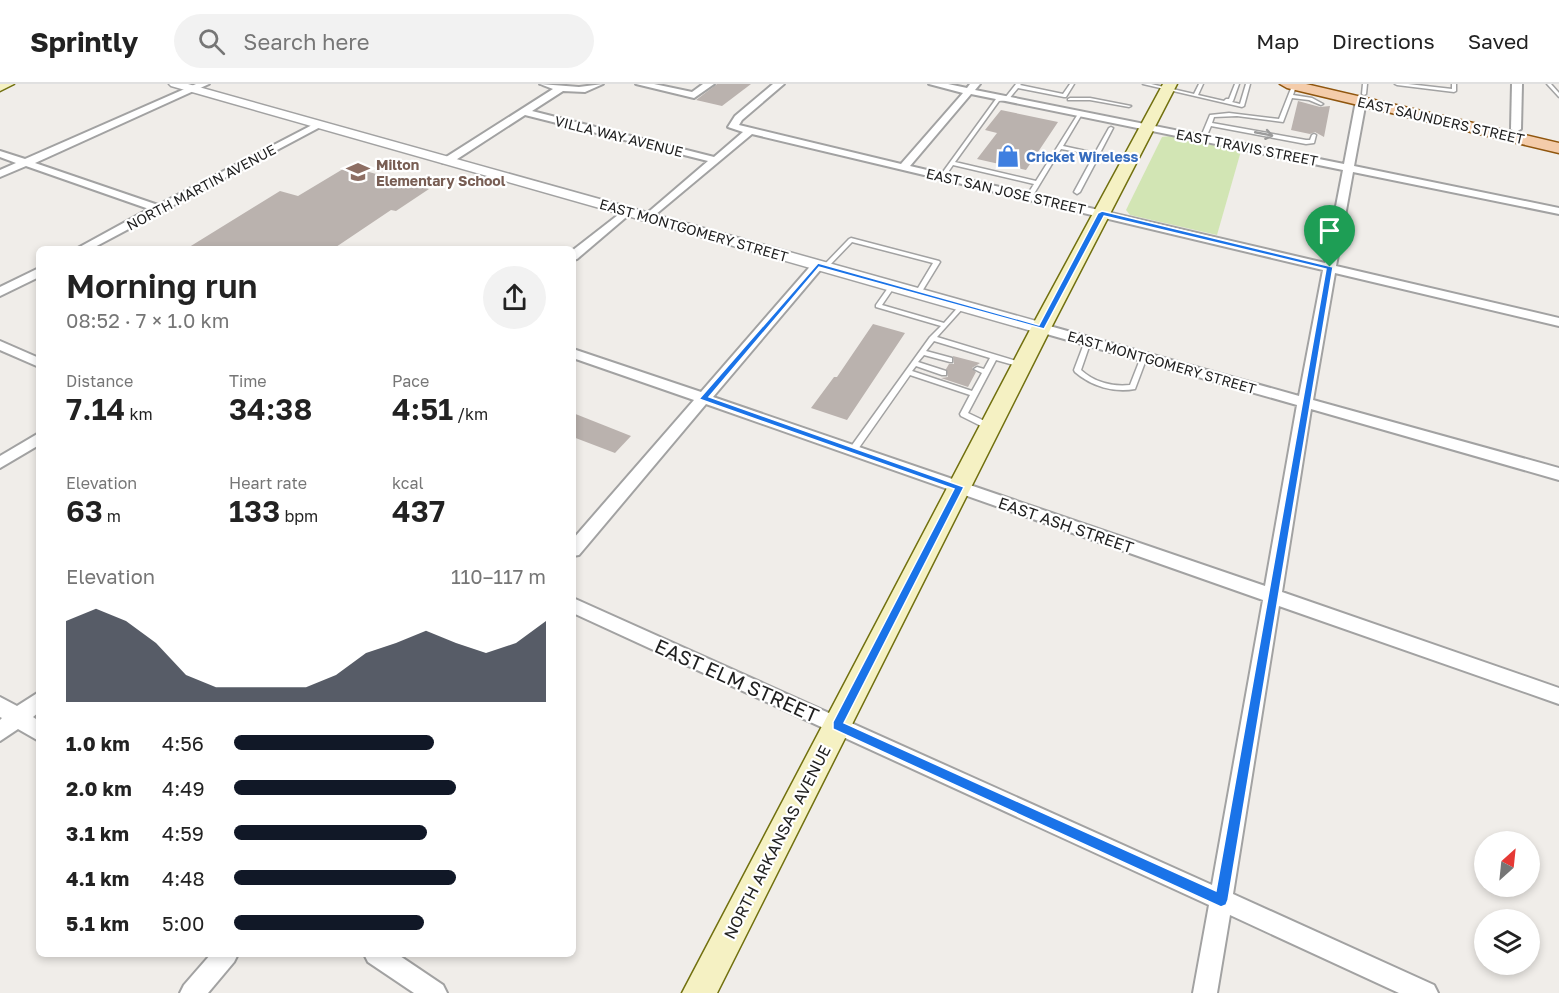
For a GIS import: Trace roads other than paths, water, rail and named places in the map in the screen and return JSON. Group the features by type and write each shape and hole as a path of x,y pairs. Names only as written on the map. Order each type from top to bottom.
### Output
{"main road":[{"path":"0,87 7,84"},
{"name":"EAST SAUNDERS STREET","path":"1322,84 1559,139"},
{"name":"NORTH ARKANSAS AVENUE","path":"699,993 1041,328 1169,86"},
{"name":"EAST SAUNDERS STREET","path":"1290,88 1363,93 1559,148"}],"street":[{"name":"EAST MONTGOMERY STREET","path":"175,84 198,87 319,125 1559,474"},
{"path":"545,84 588,90 598,84"},
{"path":"641,84 694,95 709,84"},
{"name":"EAST SAN JOSE STREET","path":"779,84 738,118 733,127 1559,322"},
{"name":"EAST TRAVIS STREET","path":"934,84 972,87 1006,99 1559,211"},
{"path":"1516,129 1517,84"},
{"path":"0,174 198,87"},
{"path":"903,168 972,87"},
{"path":"447,161 561,88"},
{"path":"1205,993 1305,402 1363,93"},
{"name":"VILLA WAY AVENUE","path":"524,112 715,160"},
{"name":"NORTH MARTIN AVENUE","path":"88,246 319,125"},
{"path":"649,217 750,131"},
{"path":"0,154 159,209"},
{"path":"576,254 627,211"},
{"path":"576,547 821,266"},
{"path":"0,292 36,274"},
{"path":"0,345 36,362"},
{"name":"EAST ASH STREET","path":"576,354 1559,696"},
{"path":"0,463 36,440"},
{"name":"EAST ELM STREET","path":"576,606 1426,993"},
{"path":"0,732 36,702"},
{"path":"0,706 36,730"},
{"path":"192,993 223,957"},
{"path":"381,957 435,993"}],"lane":[{"path":"1032,89 1051,89 1055,84"},
{"path":"1064,96 1072,84"},
{"path":"1144,84 1169,86 1191,96 1242,106 1248,84"},
{"path":"1196,94 1201,84"},
{"path":"1187,93 1231,100 1237,84"},
{"path":"1397,84 1454,91 1454,84"},
{"path":"1549,84 1559,96"},
{"path":"942,177 998,100 1006,99 1018,85 1064,96 1075,104 1076,113 1060,147 1029,197"},
{"path":"1203,139 1212,116 1224,113 1281,121 1290,88 1321,104"},
{"path":"1070,99 1090,99 1129,106"},
{"path":"1209,124 1306,142 1312,142 1314,135"},
{"path":"1077,192 1111,128"},
{"path":"1060,147 1130,161"},
{"path":"952,163 1037,183"},
{"path":"821,266 851,240 938,262 918,293"},
{"path":"892,286 878,306 945,325"},
{"path":"853,450 932,338 963,306"},
{"path":"932,338 1022,365"},
{"path":"1088,341 1077,370 1084,378 1124,389 1133,387 1144,357"},
{"path":"922,352 951,360"},
{"path":"990,427 964,414 994,356"},
{"path":"914,363 944,373"},
{"path":"977,369 986,372"},
{"path":"908,372 974,394"},
{"path":"971,382 979,384"}],"place":[{"name":"Cricket Wireless","path":"1008,156"},
{"name":"Milton Elementary School","path":"358,172"}]}
